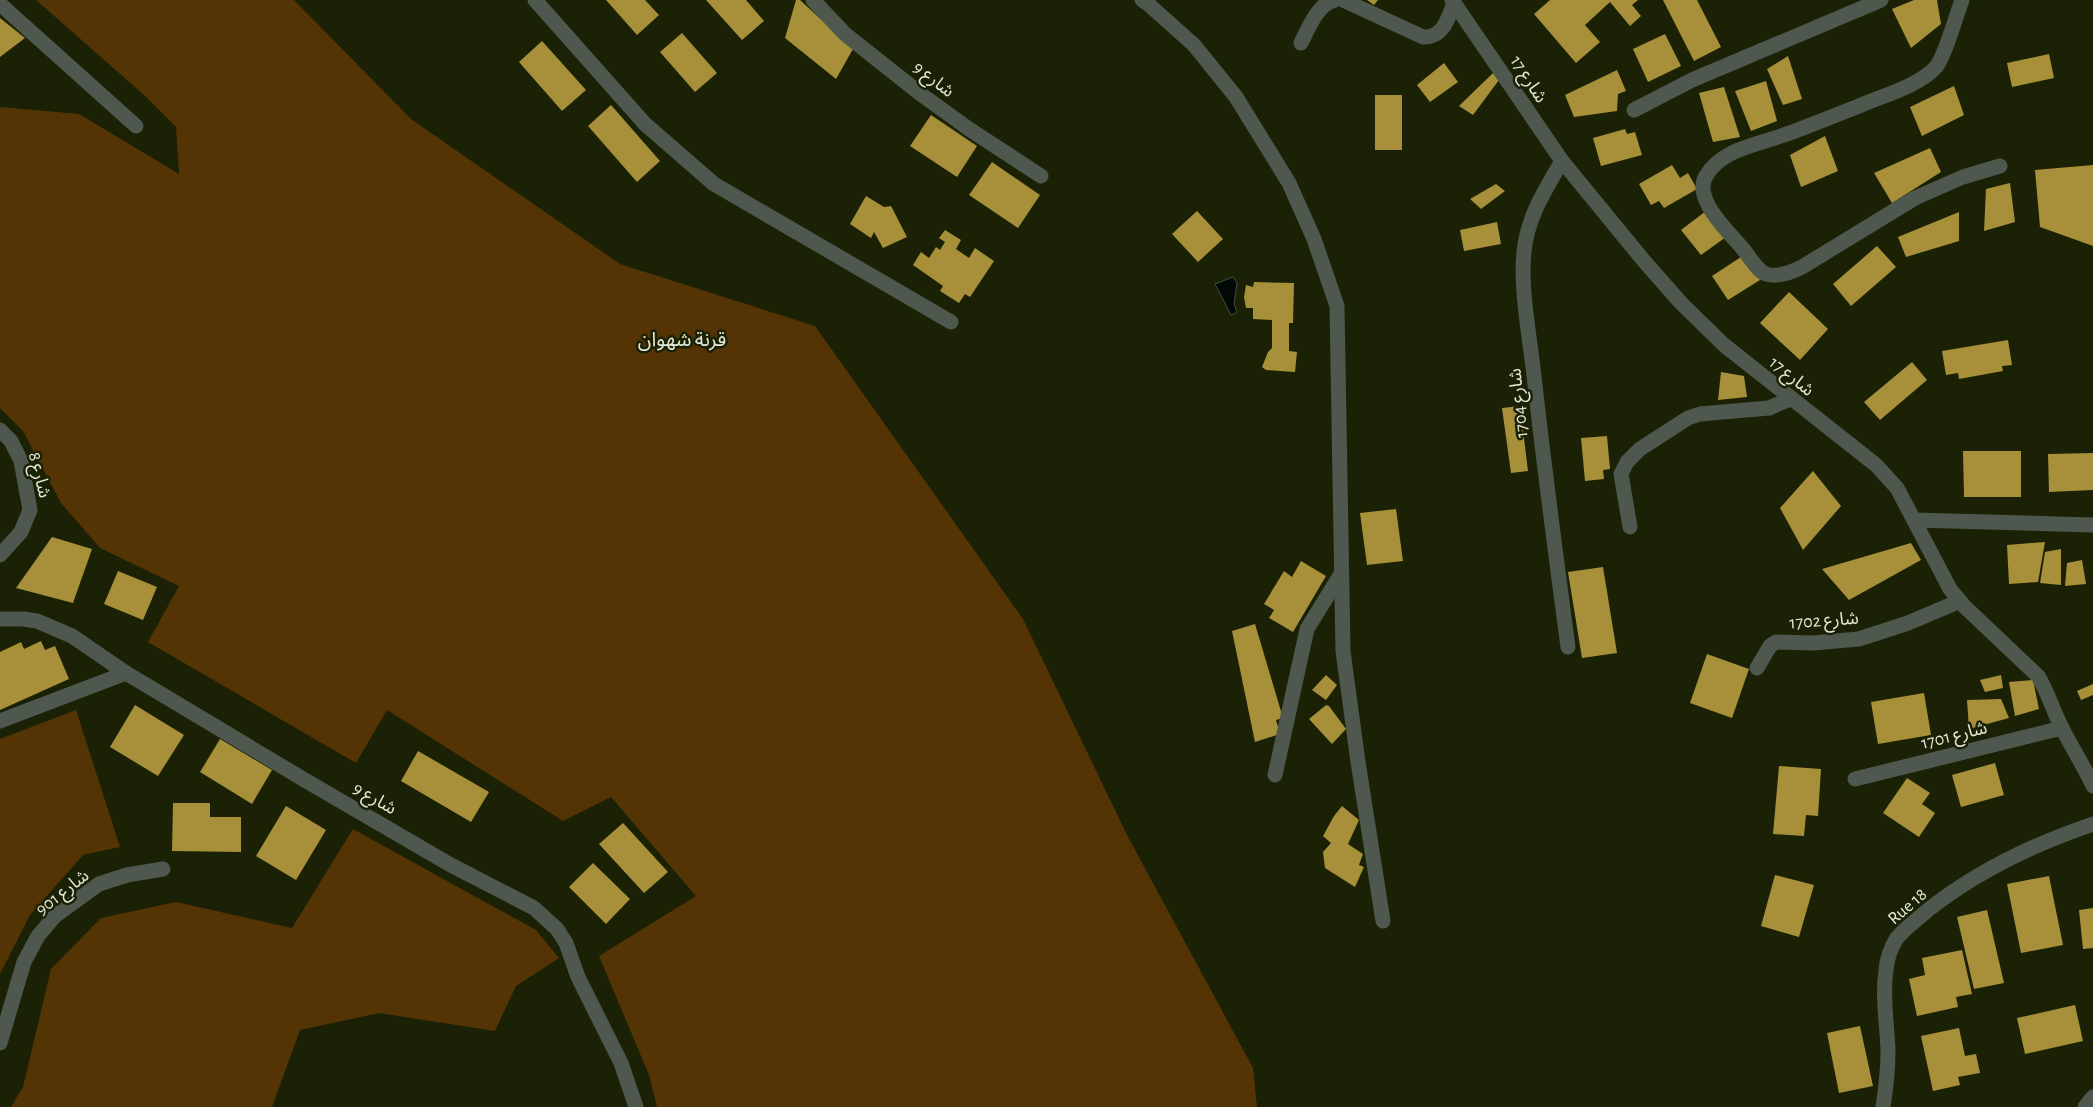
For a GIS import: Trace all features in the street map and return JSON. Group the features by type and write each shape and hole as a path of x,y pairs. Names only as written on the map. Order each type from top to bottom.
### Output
{"street":[{"path":"535,0 645,124 714,184 950,322"},
{"name":"شارع 9","path":"813,0 845,34 922,95 969,129 1041,176"},
{"path":"1142,0 1147,2 1194,45 1236,97 1289,183 1317,248 1337,306 1342,501 1343,651 1383,921"},
{"path":"1301,43 1318,12 1325,5 1335,0"},
{"path":"1343,0 1423,36 1431,37 1437,35 1444,26 1453,2"},
{"path":"1634,110 1692,80 1881,0"},
{"path":"1962,0 1944,53 1936,66 1923,77 1903,88 1782,136 1732,152 1712,167 1707,174 1703,180 1704,192 1710,210 1759,269 1772,275 1782,274 1802,267 1915,198 1963,177 2000,166"},
{"name":"شارع 17","path":"1453,2 1562,161 1644,262 1681,304 1724,345 1876,465 1897,488 1944,578 1960,601 2038,676 2062,728 2087,756 2093,786"},
{"path":"0,4 136,126"},
{"name":"شارع 1704","path":"1562,161 1531,219 1524,252 1524,290 1546,488 1568,648"},
{"path":"1630,527 1621,474 1627,462 1640,449 1688,418 1700,414 1769,408 1790,398"},
{"name":"شارع 8","path":"0,430 11,441 21,461 30,510 21,532 0,555"},
{"path":"1914,520 2093,525"},
{"path":"1275,775 1308,629 1341,574"},
{"name":"شارع 1702","path":"1757,668 1770,646 1776,642 1813,643 1858,639 1916,620 1960,601"},
{"name":"شارع 9","path":"0,620 30,620 54,627 72,636 126,673 303,779 448,864 525,903 545,917 566,943 578,978 621,1063 636,1107"},
{"path":"0,721 126,673"},
{"name":"شارع 1701","path":"1855,779 2062,728"},
{"name":"Rue 18","path":"1883,1107 1887,1084 1888,1051 1885,971 1889,953 1896,939 1946,896 1996,865 2066,833 2093,824"},
{"name":"شارع 901","path":"0,1043 24,962 38,936 55,916 99,884 127,875 162,869"},
{"path":"2085,1107 2093,1098"}],"shaded area":[{"path":"36,0 294,0 411,119 620,264 815,326 1023,619 1127,835 1253,1068 1257,1107 657,1107 649,1075 599,956 696,896 611,797 563,821 387,710 356,763 148,642 179,586 100,548 61,503 23,431 0,408 0,107 79,114 179,174 176,127 143,94"},
{"path":"1233,277 1237,283 1234,304 1237,312 1231,315 1215,284"},
{"path":"76,710 120,847 83,855 30,915 0,974 0,739"},
{"path":"353,829 536,930 559,958 516,986 495,1031 379,1013 300,1030 272,1107 11,1107 23,1087 51,969 101,918 176,902 292,928"}],"building":[{"path":"606,0 645,0 659,15 637,35"},
{"path":"706,0 746,0 764,21 742,40"},
{"path":"796,0 800,0 853,49 836,79 785,38"},
{"path":"1367,0 1378,0 1374,5"},
{"path":"1550,0 1638,0 1632,5 1641,16 1630,26 1610,2 1585,25 1600,42 1576,63 1534,14"},
{"path":"1663,0 1697,0 1721,47 1694,61"},
{"path":"1914,0 1937,0 1941,24 1911,48 1892,9"},
{"path":"0,18 25,38 0,57"},
{"path":"682,33 717,73 695,92 660,52"},
{"path":"1665,34 1681,66 1648,82 1633,49"},
{"path":"542,41 586,90 562,111 519,62"},
{"path":"2049,54 2054,78 2012,87 2007,63"},
{"path":"1788,56 1802,99 1783,105 1767,69"},
{"path":"1444,63 1458,82 1430,102 1417,85"},
{"path":"1617,70 1626,91 1618,94 1617,111 1574,117 1565,95"},
{"path":"1493,73 1499,80 1473,115 1459,106"},
{"path":"1766,81 1777,121 1751,131 1735,91"},
{"path":"1954,86 1964,115 1922,136 1910,107"},
{"path":"1724,87 1740,137 1713,142 1699,93"},
{"path":"1375,95 1402,95 1402,150 1375,150"},
{"path":"611,105 660,161 637,182 588,126"},
{"path":"931,115 977,146 957,177 910,146"},
{"path":"1625,129 1627,134 1635,132 1642,155 1601,166 1593,138"},
{"path":"1825,136 1838,171 1801,187 1790,155"},
{"path":"1930,148 1941,172 1892,203 1874,173"},
{"path":"992,162 1040,195 1018,228 969,195"},
{"path":"1672,165 1680,178 1688,173 1697,189 1664,208 1659,201 1651,205 1639,184"},
{"path":"2093,165 2093,246 2040,227 2035,170"},
{"path":"2010,183 2015,222 1984,231 1986,189"},
{"path":"1496,184 1505,191 1481,209 1470,199"},
{"path":"866,196 884,207 891,206 907,237 883,248 874,232 871,238 850,224"},
{"path":"1197,211 1223,239 1198,262 1172,234"},
{"path":"1706,211 1726,237 1701,255 1681,230"},
{"path":"1959,212 1959,241 1906,257 1898,237"},
{"path":"1497,222 1501,244 1464,251 1460,230"},
{"path":"945,230 961,240 956,249 969,258 975,248 994,261 970,297 965,294 959,303 940,291 943,286 913,265 921,252 929,258 936,247 940,250 945,242 939,238"},
{"path":"1877,246 1896,267 1851,306 1833,284"},
{"path":"1744,255 1760,280 1728,300 1712,276"},
{"path":"1254,282 1294,283 1293,323 1289,323 1289,351 1297,352 1295,372 1266,370 1262,367 1268,352 1272,348 1272,320 1253,319 1253,308 1246,308 1244,297 1246,285 1253,287"},
{"path":"1789,292 1828,329 1800,360 1760,323"},
{"path":"2008,340 2012,365 2002,366 2003,371 1959,379 1958,373 1946,375 1942,351"},
{"path":"1912,362 1927,380 1880,420 1864,402"},
{"path":"1721,372 1744,376 1747,397 1718,400"},
{"path":"1520,406 1528,471 1511,473 1502,408"},
{"path":"1607,436 1610,469 1603,470 1604,479 1585,481 1581,438"},
{"path":"1963,451 2021,451 2021,497 1964,497"},
{"path":"2093,453 2093,490 2049,492 2048,454"},
{"path":"1813,471 1841,506 1803,550 1780,508"},
{"path":"1396,509 1403,561 1367,565 1360,513"},
{"path":"52,537 92,549 73,603 16,588"},
{"path":"2045,542 2038,582 2009,584 2007,545"},
{"path":"1911,543 1921,560 1849,600 1822,569"},
{"path":"2061,549 2061,585 2040,583 2045,552"},
{"path":"2082,560 2086,584 2065,586 2067,563"},
{"path":"1301,561 1326,576 1293,632 1269,618 1274,610 1264,604 1284,571 1292,577"},
{"path":"1603,567 1617,653 1582,658 1568,572"},
{"path":"118,571 157,587 143,620 104,604"},
{"path":"1255,624 1283,718 1276,720 1280,734 1255,742 1232,631"},
{"path":"41,641 45,650 55,646 69,679 0,710 0,652 21,642 24,649"},
{"path":"1707,654 1749,669 1732,718 1690,703"},
{"path":"1326,675 1337,685 1326,700 1312,690"},
{"path":"2001,675 2003,688 1985,692 1980,680"},
{"path":"2033,680 2039,709 2015,716 2009,682"},
{"path":"2093,684 2093,695 2081,700 2077,691"},
{"path":"1924,693 1931,735 1878,744 1871,702"},
{"path":"2001,699 2009,718 1969,729 1967,700"},
{"path":"135,705 184,735 158,776 110,747"},
{"path":"1326,705 1329,706 1346,729 1332,744 1309,719"},
{"path":"220,739 272,770 252,804 200,772"},
{"path":"418,751 489,792 471,822 401,781"},
{"path":"1995,763 2004,795 1961,807 1952,775"},
{"path":"1779,766 1821,769 1818,816 1806,815 1804,836 1773,834"},
{"path":"1907,778 1930,793 1922,804 1935,813 1919,837 1883,813"},
{"path":"173,803 210,803 210,817 241,817 241,852 172,851"},
{"path":"286,806 326,830 296,880 256,856"},
{"path":"1342,806 1359,820 1348,844 1363,854 1359,865 1364,867 1355,887 1325,868 1323,852 1331,843 1323,836"},
{"path":"623,823 668,872 644,893 599,844"},
{"path":"593,863 630,899 606,924 569,887"},
{"path":"1775,875 1814,885 1799,937 1761,926"},
{"path":"2049,876 2063,945 2021,953 2007,884"},
{"path":"2093,908 2093,948 2083,949 2079,910"},
{"path":"1987,910 2004,983 1974,989 1957,917"},
{"path":"1962,950 1972,994 1956,997 1958,1007 1917,1016 1909,979 1925,975 1922,958"},
{"path":"2075,1005 2083,1041 2025,1054 2017,1018"},
{"path":"1860,1026 1873,1086 1839,1093 1827,1033"},
{"path":"1959,1028 1965,1056 1976,1054 1980,1073 1958,1077 1960,1085 1933,1091 1921,1036"}],"district":[{"name":"قرنة شهوان","path":"682,339"}]}
